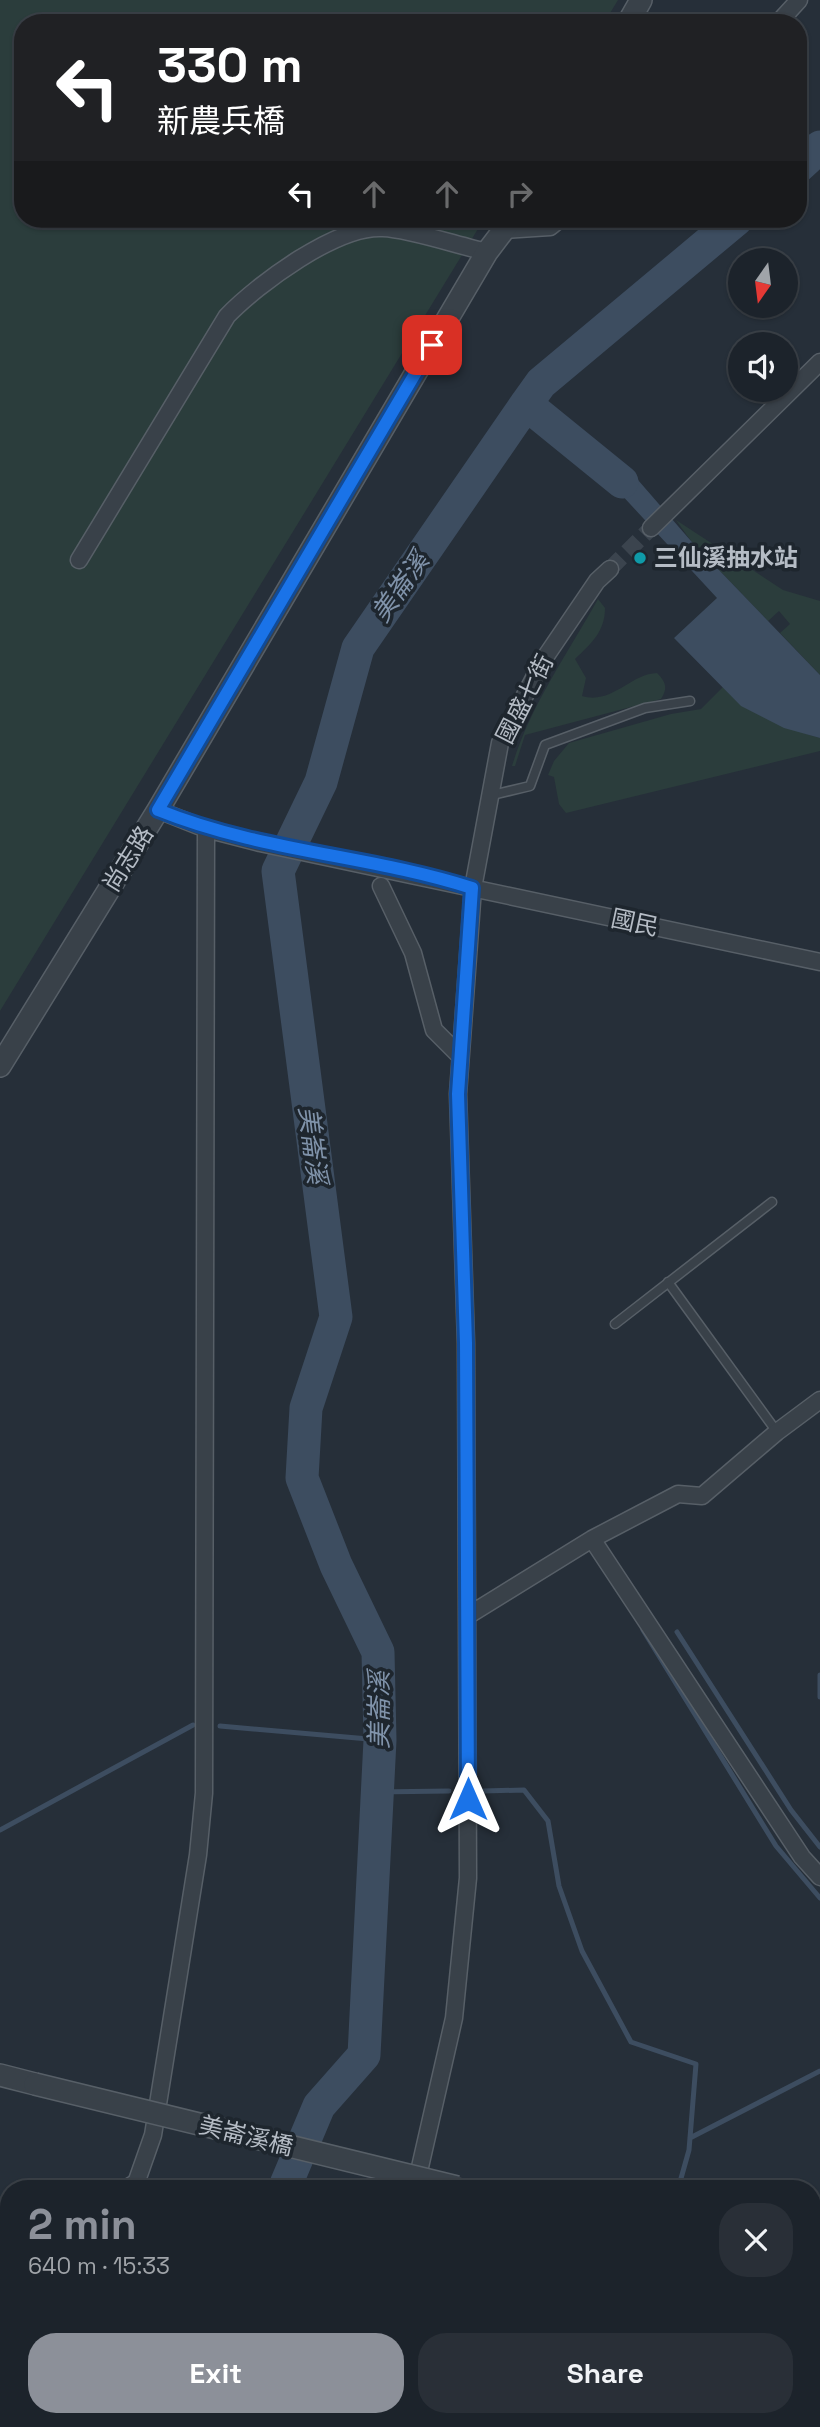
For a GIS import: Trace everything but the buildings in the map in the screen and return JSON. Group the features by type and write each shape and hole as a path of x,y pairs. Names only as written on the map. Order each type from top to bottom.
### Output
{"street":[{"path":"786,14 799,0"},
{"path":"79,560 227,316 250,292 301,257 366,229 384,228 487,253"},
{"name":"尚志路","path":"0,1066 158,810 487,253 506,228"},
{"path":"651,528 820,362"},
{"name":"國盛七街","path":"417,2180 454,2018 468,1878 466,1343 458,1094 472,888 500,743 523,695 590,592 610,569"},
{"name":"國民","path":"158,810 206,829 261,843 450,881 472,888 820,962"},
{"path":"136,2180 153,2135 198,1855 204,1793 206,829"},
{"path":"382,886 413,953 434,1030 460,1056"},
{"path":"469,1615 592,1539 678,1494 702,1496 776,1432 820,1400"},
{"path":"592,1539 802,1857 820,1877"},
{"name":"美崙溪橋","path":"0,2075 429,2180"}],"lane":[{"path":"488,796 530,786 545,745 645,709 690,701"},
{"path":"615,1324 772,1202"},
{"path":"668,1282 776,1432"}],"shaded area":[{"path":"0,0 618,0 609,14 14,14 14,228 478,228 0,1011"},
{"path":"676,520 783,590 820,601 820,675 780,633 790,624 779,611 768,621 691,541"},
{"path":"598,599 605,608 603,623 592,642 575,659 586,678 582,696 603,696 638,678 657,673 665,685 665,692 661,699 525,735 515,766 512,766 539,701"},
{"path":"723,687 756,713 820,738 820,751 566,813 559,804 554,777 548,775 554,761 569,743 671,714 701,709"}],"water":[{"path":"625,465 691,541 820,675 820,738 784,728 741,706 674,638 717,598 606,478"}],"waterway":[{"name":"美崙溪","path":"807,159 820,147"},
{"name":"美崙溪","path":"288,2180 319,2106 364,2055 380,1740 378,1652 336,1565 302,1478 306,1408 336,1317 278,871 321,782 358,648 526,404 541,383 726,228"},
{"path":"526,404 622,482"},
{"path":"643,1630 776,1846 820,1898"},
{"path":"677,1632 791,1810 820,1847"},
{"path":"820,1675 820,1697"},
{"path":"0,1830 193,1725"},
{"path":"220,1726 380,1740"},
{"path":"483,1791 524,1790 548,1821 559,1886 582,1951 631,2042 696,2064 689,2150 681,2180"},
{"path":"375,1792 449,1791"},
{"path":"690,2138 820,2071"}],"tunnel":[{"path":"610,569 651,528"}],"place":[{"name":"三仙溪抽水站","path":"640,558"}],"route":[{"path":"432,345 158,810 206,829 261,843 450,881 472,888 458,1094 466,1343 468,1799"}]}
